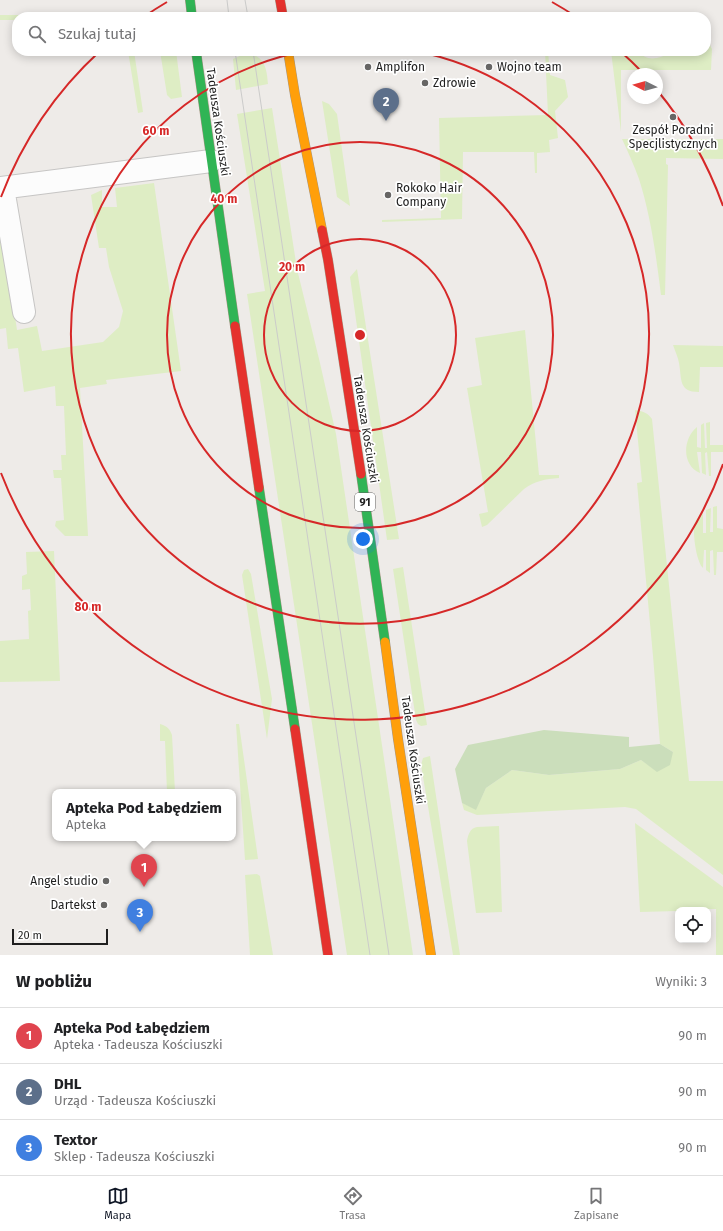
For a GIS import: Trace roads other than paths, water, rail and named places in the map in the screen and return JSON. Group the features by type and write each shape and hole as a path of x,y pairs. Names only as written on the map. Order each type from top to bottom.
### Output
{"main road":[{"path":"190,0 191,12"},
{"path":"280,0 282,12"},
{"name":"Tadeusza Kościuszki","path":"197,56 328,955"},
{"name":"Tadeusza Kościuszki","path":"289,56 330,276 374,559 398,739 432,955"}],"street":[{"path":"24,312 2,188 211,161"}],"tram line":[{"path":"227,0 228,12"},
{"path":"245,0 247,12"},
{"path":"236,56 370,955"},
{"path":"254,56 389,955"}],"place":[{"name":"Amplifon","path":"368,67"},
{"name":"Wojno team","path":"489,67"},
{"name":"Zdrowie","path":"425,83"},
{"name":"Zespół Poradni Specjlistycznych","path":"673,117"},
{"name":"DHL","path":"386,121"},
{"name":"Rokoko Hair Company","path":"388,195"},
{"name":"Angel studio","path":"106,881"},
{"name":"Apteka Pod Łabędziem","path":"144,887"},
{"name":"Dartekst","path":"104,905"},
{"name":"Textor","path":"140,932"}]}
